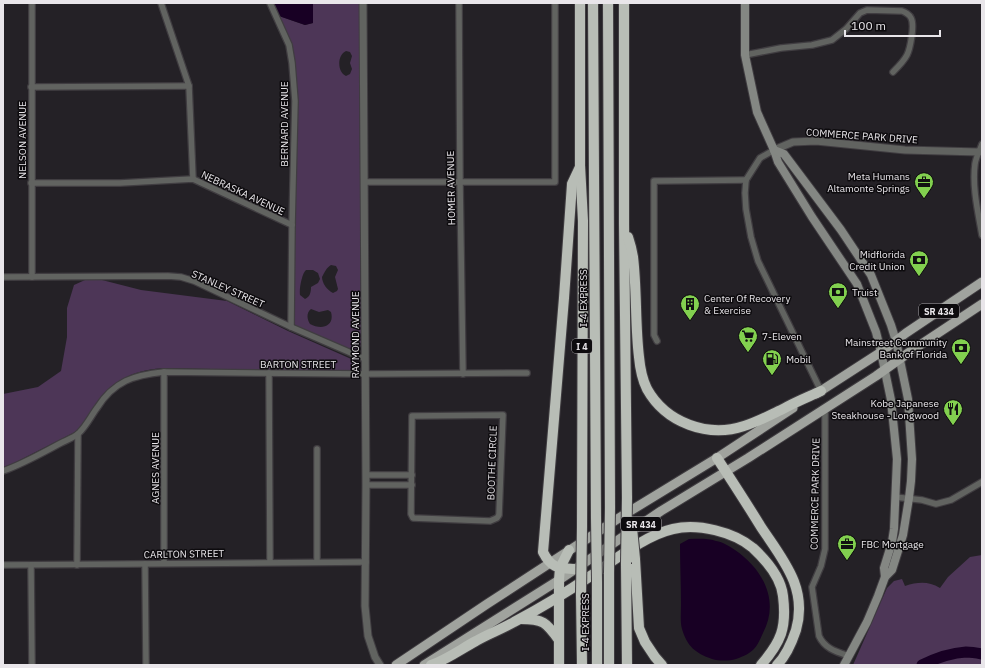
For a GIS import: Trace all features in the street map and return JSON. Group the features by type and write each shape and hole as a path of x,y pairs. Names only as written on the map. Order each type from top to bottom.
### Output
{"highway":[{"name":"I 4","path":"580,3 580,165 582,221 582,665"},
{"name":"I-4 EXPRESS","path":"593,3 597,665"},
{"path":"608,3 610,508 609,665"},
{"path":"624,3 624,224 627,498 630,561 627,665"},
{"path":"574,569 560,568 549,563 543,552 572,184 580,165"},
{"path":"624,224 633,256 641,372 651,395 664,410 676,420 696,428 720,430 736,428 757,421 821,391"},
{"path":"717,458 785,563 796,585 799,618 792,641 777,665"},
{"path":"430,665 519,619 559,596 652,536 674,528 697,527 724,532 746,542 762,556 774,572 782,591 785,614 782,634 773,651 761,665"},
{"path":"559,665 560,568 569,550"},
{"path":"630,561 639,628 645,642 662,665"},
{"path":"519,619 540,620 547,625 559,640"}],"main road":[{"path":"745,3 745,55 757,112 778,162 812,218 857,284 876,332 881,352 891,400 897,459 894,529 892,542 884,568 885,577"},
{"path":"774,150 784,154 841,230 871,276 896,341 908,399 912,459 909,498 903,535 892,570 885,577 867,622 844,665"},
{"name":"SR 434","path":"396,665 569,550 717,458 881,352 906,333 982,282"},
{"name":"SR 434","path":"424,665 559,580 660,511 726,472 885,371 900,359 982,304"}],"street":[{"name":"NELSON AVENUE","path":"32,3 32,277"},
{"name":"NEBRASKA AVENUE","path":"161,3 189,86 193,179 292,225 291,328"},
{"name":"BERNARD AVENUE","path":"270,3 288,45 292,63 295,101 292,225"},
{"name":"RAYMOND AVENUE","path":"363,3 366,475 365,606 368,636 375,657 380,665"},
{"name":"HOMER AVENUE","path":"459,3 463,374"},
{"path":"364,182 555,182 555,3"},
{"path":"745,55 781,48 812,46 832,40 860,13 867,10 902,10 912,19 909,49 907,56 893,72"},
{"path":"32,87 189,86"},
{"name":"COMMERCE PARK DRIVE","path":"746,180 760,158 793,142 816,141 905,150 979,152"},
{"path":"982,144 975,164 976,192 982,235"},
{"path":"31,183 120,183 193,179"},
{"path":"657,341 654,335 654,181 746,180 746,209 751,237 758,261 821,391"},
{"name":"STANLEY STREET","path":"3,277 181,277 291,328 365,359"},
{"name":"BARTON STREET","path":"78,434 88,423 97,407 109,392 125,381 143,374 164,372 365,374 527,373"},
{"name":"AGNES AVENUE","path":"164,372 164,563"},
{"path":"269,373 270,562"},
{"name":"COMMERCE PARK DRIVE","path":"825,409 825,549 821,566 812,587 818,629 822,641 831,649 849,656"},
{"name":"BOOTHE CIRCLE","path":"503,415 501,485 499,515 497,518 490,521 417,520 413,518 411,514 412,475 412,416 503,415"},
{"path":"3,471 15,467 78,434 77,564"},
{"path":"317,449 317,562"},
{"path":"366,475 412,475"},
{"path":"895,497 922,500 936,504 951,500 982,482"},
{"path":"366,486 412,485"},
{"name":"CARLTON STREET","path":"3,565 366,562"},
{"path":"145,564 146,665"},
{"path":"31,565 32,665"}],"shaded area":[{"path":"274,3 313,3 313,23 305,25 279,16"},
{"path":"313,3 359,3 361,344 360,347 354,351 294,325 298,100 292,44 279,16 305,25 313,23","holes":["346,51 350,52 352,56 350,63 352,69 350,74 346,76 341,71 339,64 343,53","331,265 336,266 338,270 335,277 338,289 333,293 325,286 322,279 327,269","306,270 313,270 318,273 320,279 318,283 311,287 310,294 305,299 300,295 300,285","311,309 319,312 328,310 331,312 331,321 323,327 314,326 310,324 308,320 308,312"]},
{"path":"85,280 102,280 141,290 227,301 288,331 358,362 358,365 353,371 345,372 167,368 136,373 117,382 109,388 75,432 14,463 3,467 3,394 38,387 61,371 67,337 67,308 74,285"},
{"path":"689,539 713,540 721,542 745,558 754,566 761,576 769,598 770,609 768,621 756,647 746,655 730,660 712,659 696,651 686,640 681,623 680,544"},
{"path":"982,555 982,665 853,665 887,588 894,581 902,579 905,586 923,583 931,584 940,588 948,577 970,557"}],"waterway":[{"path":"922,665 955,653 966,652 982,654"}],"place":[{"name":"Meta Humans Altamonte Springs","path":"924,199"},
{"name":"Midflorida Credit Union","path":"919,277"},
{"name":"Truist","path":"838,309"},
{"name":"Center Of Recovery & Exercise","path":"690,321"},
{"name":"7-Eleven","path":"748,353"},
{"name":"Mainstreet Community Bank of Florida","path":"961,365"},
{"name":"Mobil","path":"772,376"},
{"name":"Kobe Japanese Steakhouse - Longwood","path":"953,426"},
{"name":"FBC Mortgage","path":"847,561"}]}
